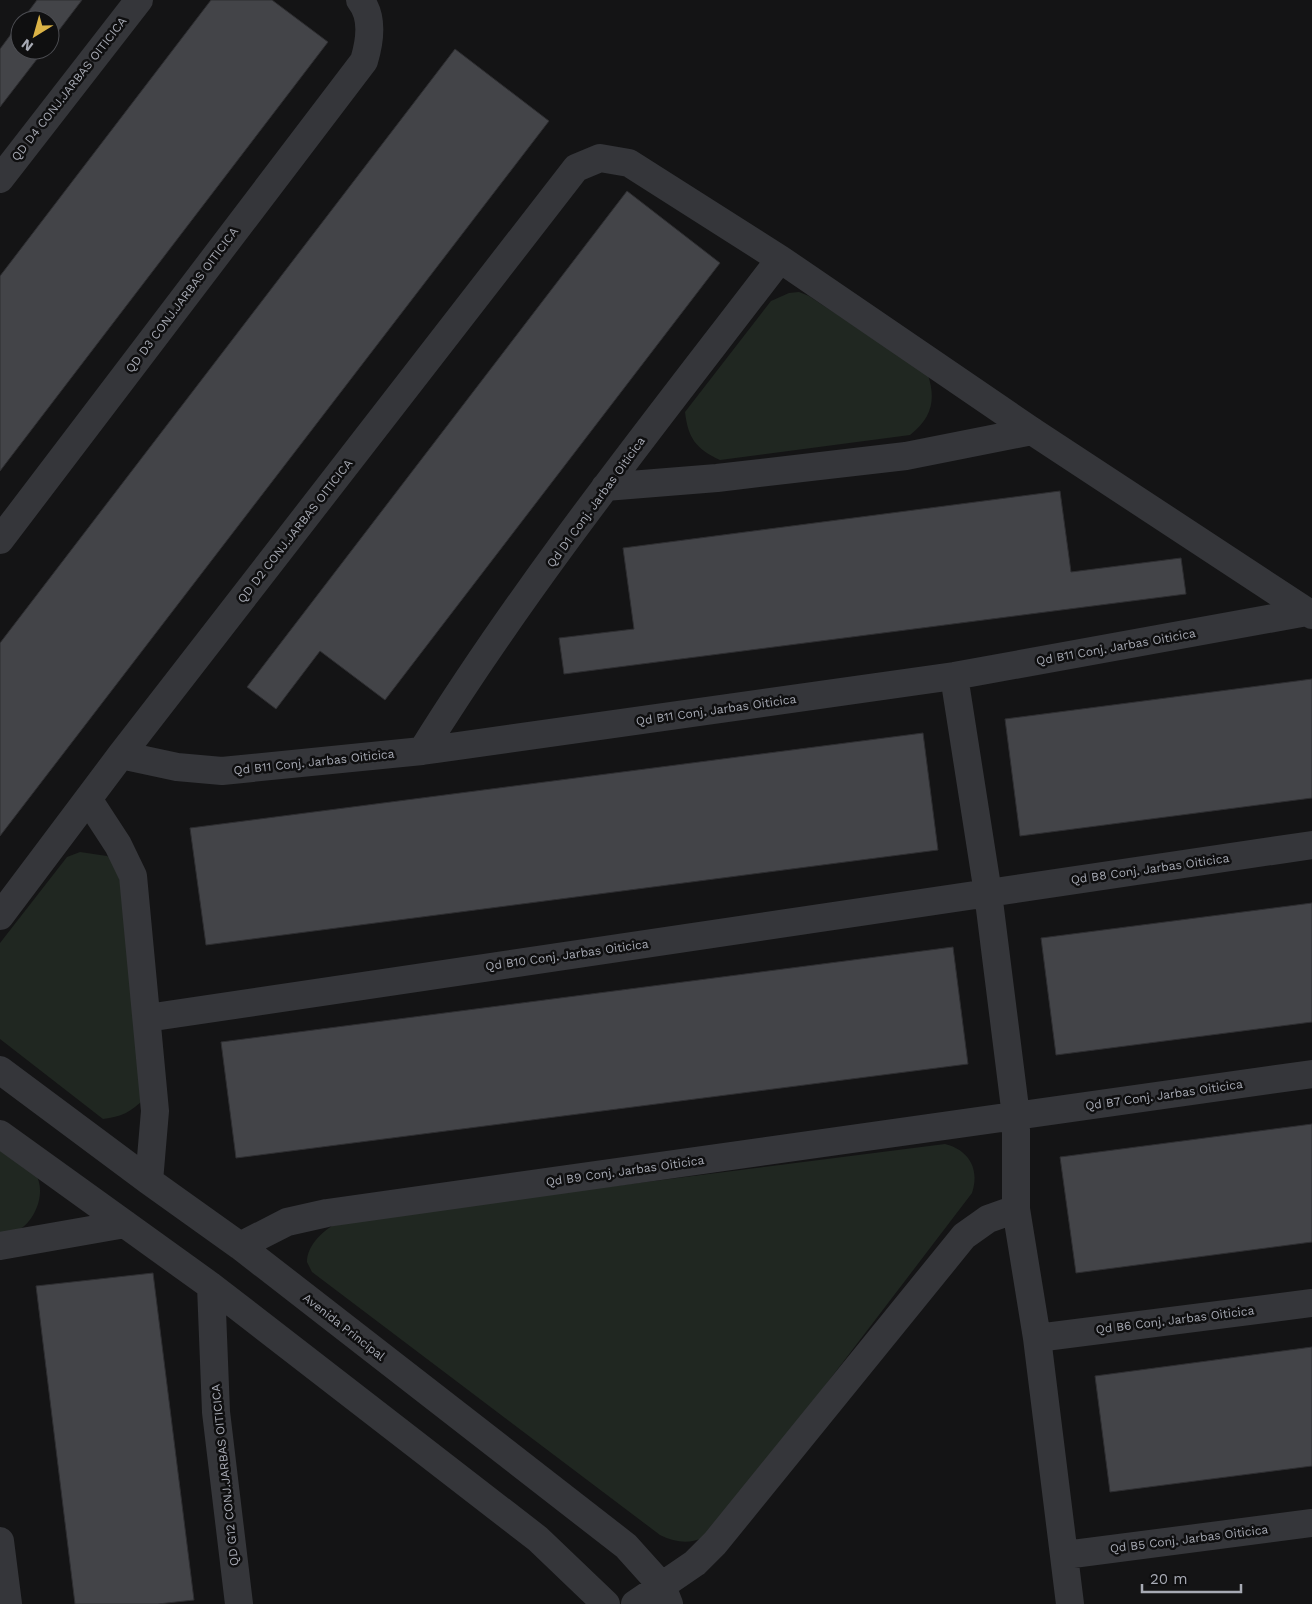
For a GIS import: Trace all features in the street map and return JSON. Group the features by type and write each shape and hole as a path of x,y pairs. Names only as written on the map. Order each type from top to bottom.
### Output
{"street":[{"name":"QD D4 CONJ.JARBAS OITICICA","path":"0,179 139,0"},
{"name":"QD D3 CONJ.JARBAS OITICICA","path":"0,540 364,61 370,42 370,23 360,0"},
{"name":"QD D2 CONJ.JARBAS OITICICA","path":"0,916 121,755 576,168 600,158 629,163 780,259"},
{"path":"780,259 1032,431 1310,614"},
{"name":"Qd D1 Conj. Jarbas Oiticica","path":"422,751 465,682 605,487 780,259"},
{"path":"605,487 717,478 906,456 1032,431"},
{"name":"Qd B11 Conj. Jarbas Oiticica","path":"121,755 177,767 222,771 422,751 954,676 1310,614"},
{"path":"954,676 988,893 1016,1116 1016,1209 1037,1338 1070,1604"},
{"path":"88,799 118,845 133,876 155,1111 149,1181"},
{"name":"Qd B8 Conj. Jarbas Oiticica","path":"988,893 1312,845"},
{"name":"Qd B10 Conj. Jarbas Oiticica","path":"146,1018 988,893"},
{"name":"Avenida Principal","path":"0,1070 240,1246 626,1546 666,1595"},
{"name":"Qd B7 Conj. Jarbas Oiticica","path":"1016,1116 1312,1074"},
{"name":"Qd B9 Conj. Jarbas Oiticica","path":"240,1246 287,1222 327,1213 1016,1116"},
{"path":"0,1134 211,1286 538,1539 606,1604"},
{"path":"635,1604 666,1595 715,1543 964,1236 988,1219 1016,1209"},
{"path":"0,1246 125,1224"},
{"name":"QD G12 CONJ.JARBAS OITICICA","path":"211,1286 216,1412 239,1604"},
{"name":"Qd B6 Conj. Jarbas Oiticica","path":"1037,1338 1312,1303"},
{"name":"Qd B5 Conj. Jarbas Oiticica","path":"1065,1555 1312,1523"},
{"path":"0,1541 8,1604"}],"shaded area":[{"path":"799,292 809,296 928,375 932,400 927,415 910,435 720,460 712,456 699,447 691,436 685,412 771,301 789,293"},
{"path":"80,852 107,856 118,863 144,1099 125,1113 103,1119 0,1039 0,943 67,857"},
{"path":"945,1144 960,1151 971,1162 975,1176 972,1193 718,1526 705,1537 698,1540 676,1541 660,1535 312,1272 307,1262 313,1243 329,1228 340,1221"},
{"path":"0,1148 24,1163 35,1173 40,1188 40,1196 35,1212 25,1225 17,1231 0,1234"}],"building":[{"path":"37,0 82,0 60,29 60,10 30,10"},
{"path":"211,0 272,0 328,42 0,471 0,276"},
{"path":"10,36 10,60 36,60 0,107 0,49"},
{"path":"455,49 549,121 0,836 0,643"},
{"path":"627,191 720,263 385,700 320,651 276,709 247,687"},
{"path":"1060,491 1071,572 1181,558 1186,594 564,674 559,638 634,629 623,548"},
{"path":"1312,679 1312,798 1020,836 1005,719"},
{"path":"923,733 938,850 206,945 190,828"},
{"path":"1312,903 1312,1022 1056,1055 1041,938"},
{"path":"953,947 968,1064 236,1158 221,1042"},
{"path":"1312,1124 1312,1242 1076,1273 1060,1157"},
{"path":"153,1273 194,1600 158,1604 75,1604 36,1286"},
{"path":"1312,1347 1312,1466 1110,1492 1095,1376"}]}
